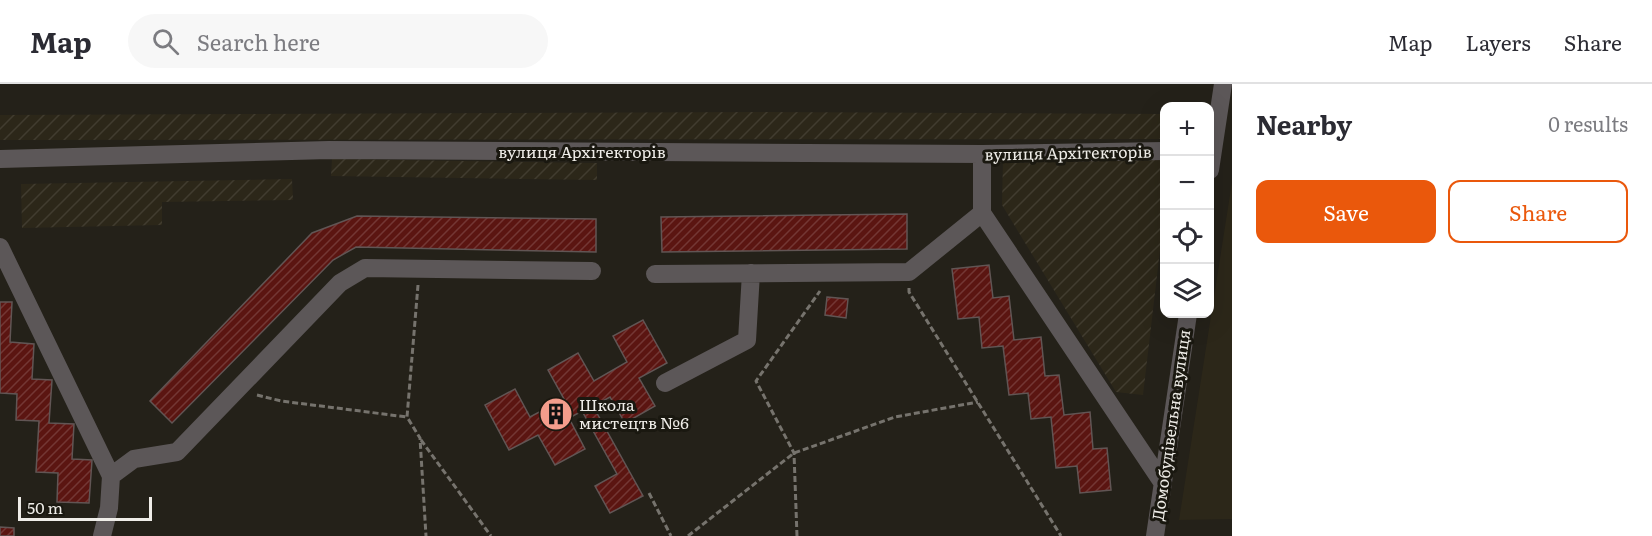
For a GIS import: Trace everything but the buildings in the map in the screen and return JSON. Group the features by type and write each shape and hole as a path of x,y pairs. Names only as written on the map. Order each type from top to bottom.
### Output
{"street":[{"path":"1214,134 1223,84"},
{"name":"вулиця Архітекторів","path":"0,159 329,150 981,154 1160,151"},
{"path":"981,154 982,213 1162,483"},
{"path":"656,274 909,272 982,213"},
{"path":"0,247 111,476 110,508 102,536"},
{"path":"111,476 134,459 177,452 340,283 365,268 592,271"},
{"path":"665,383 747,340 751,273"},
{"name":"Домобудівельна вулиця","path":"1155,536 1187,318"}],"path":[{"path":"419,268 407,417 491,536"},
{"path":"797,536 794,453 756,381 833,272"},
{"path":"909,272 909,292 1061,536"},
{"path":"238,389 281,401 407,417"},
{"path":"688,536 794,453 895,417 978,402"},
{"path":"420,438 426,536"},
{"path":"649,493 671,536"}],"shaded area":[{"path":"762,112 1160,114 1160,139 0,140 0,115"},
{"path":"332,159 597,163 597,180 331,176"},
{"path":"1160,159 1160,250 1143,395 1116,392 1002,205 1003,160"},
{"path":"292,179 293,200 162,202 162,225 22,228 21,184"},
{"path":"1232,182 1232,519 1179,520 1211,318 1214,318 1214,297"}],"place":[{"name":"Школа мистецтв №6","path":"556,414"}]}
